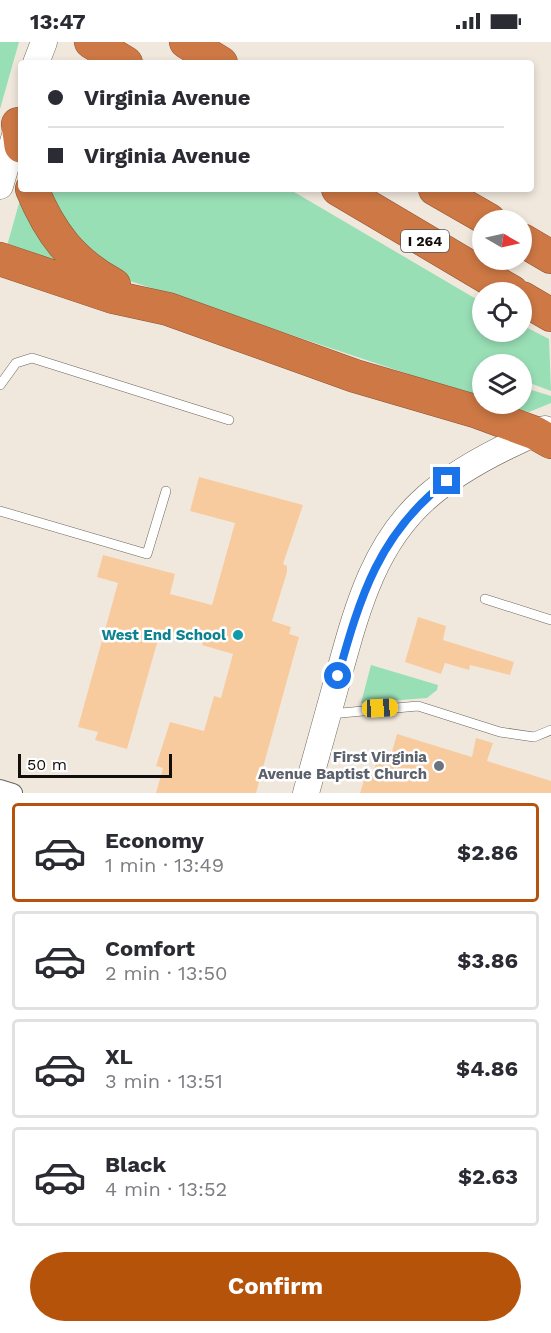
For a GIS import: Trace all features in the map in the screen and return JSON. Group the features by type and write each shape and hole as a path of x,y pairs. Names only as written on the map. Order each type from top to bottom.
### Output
{"highway":[{"path":"186,42 216,60"},
{"path":"33,192 50,228 74,258 112,284 168,309 355,376 416,392 546,434"},
{"name":"I 264","path":"343,192 495,282"},
{"path":"440,192 472,210"},
{"path":"532,246 551,257"},
{"path":"0,259 113,297 168,309"},
{"path":"532,304 551,315"}],"main road":[{"path":"0,186 18,134"},
{"path":"306,793 354,618 369,578 392,537 416,508 447,481 546,434"}],"street":[{"path":"0,789 13,793"}],"lane":[{"path":"0,385 16,363 32,358 230,420"},
{"path":"0,511 147,554 166,491"},
{"path":"485,599 551,620"},
{"path":"327,715 418,706 500,732 534,737 551,730"}],"green space":[{"path":"0,42 19,42 0,109"},
{"path":"44,192 294,192 472,297 472,342 532,342 532,330 549,339 551,391 532,384 532,354 472,354 472,395 124,279 94,263"},
{"path":"21,196 79,273 7,246"},
{"path":"532,390 551,396 551,403 532,411"},
{"path":"371,665 438,685 437,690 427,698 361,703"}],"building":[{"name":"West End School","path":"199,477 303,505 283,564 287,566 287,572 272,621 291,627 289,634 299,637 256,793 156,793 163,768 156,766 170,722 204,731 214,696 221,698 233,654 202,645 203,641 161,629 127,749 95,740 98,732 78,727 118,583 97,577 103,555 175,574 170,594 212,605 235,523 190,511"},
{"path":"418,617 446,626 443,640 514,662 510,675 470,665 469,670 445,663 441,674 405,662"},
{"name":"First Virginia Avenue Baptist Church","path":"397,734 472,757 476,738 493,743 487,761 551,781 551,793 360,793 367,771 373,773 379,755 390,759"}],"place":[{"name":"West End School","path":"238,635"},
{"name":"First Virginia Avenue Baptist Church","path":"439,766"}],"route":[{"path":"338,676 354,618 369,578 382,552 410,514 427,496 447,481"}]}
